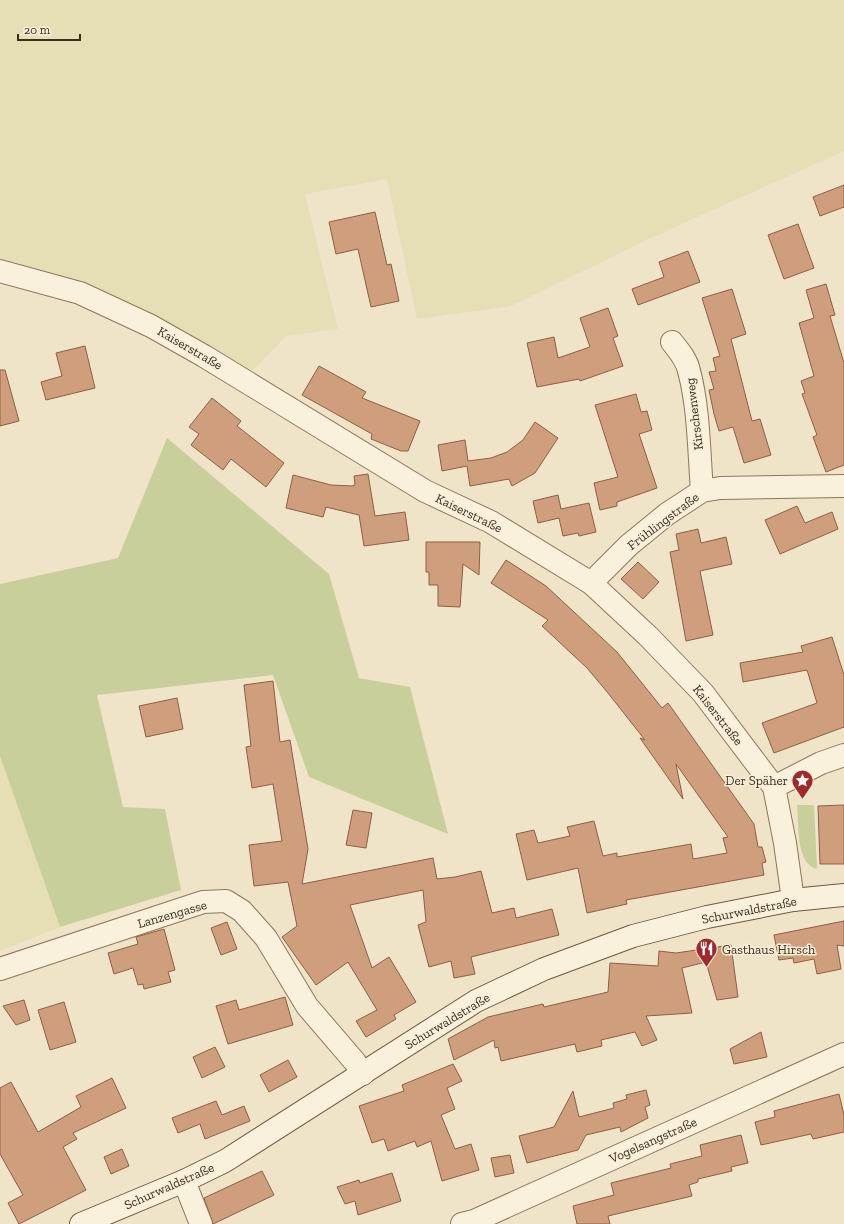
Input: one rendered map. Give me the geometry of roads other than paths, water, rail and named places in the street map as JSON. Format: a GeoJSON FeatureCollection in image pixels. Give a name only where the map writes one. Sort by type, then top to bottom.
{"type":"FeatureCollection","features":[{"type":"Feature","properties":{"kind":"street","name":"Kaiserstraße"},"geometry":{"type":"LineString","coordinates":[[0,271],[80,294],[151,326],[204,356],[425,491],[491,522],[591,583],[648,636],[703,693],[774,787],[785,843],[793,900]]}},
{"type":"Feature","properties":{"kind":"street","name":"Kirschenweg"},"geometry":{"type":"LineString","coordinates":[[672,342],[682,354],[689,370],[696,416],[702,491]]}},
{"type":"Feature","properties":{"kind":"street","name":"Frühlingstraße"},"geometry":{"type":"LineString","coordinates":[[591,583],[629,545],[667,514],[702,491],[720,488],[844,486]]}},
{"type":"Feature","properties":{"kind":"street"},"geometry":{"type":"LineString","coordinates":[[774,787],[821,763],[844,755]]}},
{"type":"Feature","properties":{"kind":"street","name":"Schurwaldstraße"},"geometry":{"type":"LineString","coordinates":[[81,1224],[184,1182],[225,1161],[476,1001],[544,969],[633,936],[707,917],[793,900],[844,895]]}},
{"type":"Feature","properties":{"kind":"street","name":"Lanzengasse"},"geometry":{"type":"LineString","coordinates":[[0,969],[204,902],[226,902],[242,911],[266,938],[307,1006],[355,1062],[362,1074]]}},
{"type":"Feature","properties":{"kind":"street","name":"Vogelsangstraße"},"geometry":{"type":"LineString","coordinates":[[462,1224],[474,1221],[844,1054]]}},
{"type":"Feature","properties":{"kind":"street"},"geometry":{"type":"LineString","coordinates":[[184,1182],[201,1224]]}},
{"type":"Feature","properties":{"kind":"place","name":"Der Späher"},"geometry":{"type":"Point","coordinates":[803,800]}},
{"type":"Feature","properties":{"kind":"place","name":"Gasthaus Hirsch"},"geometry":{"type":"Point","coordinates":[706,968]}}]}
